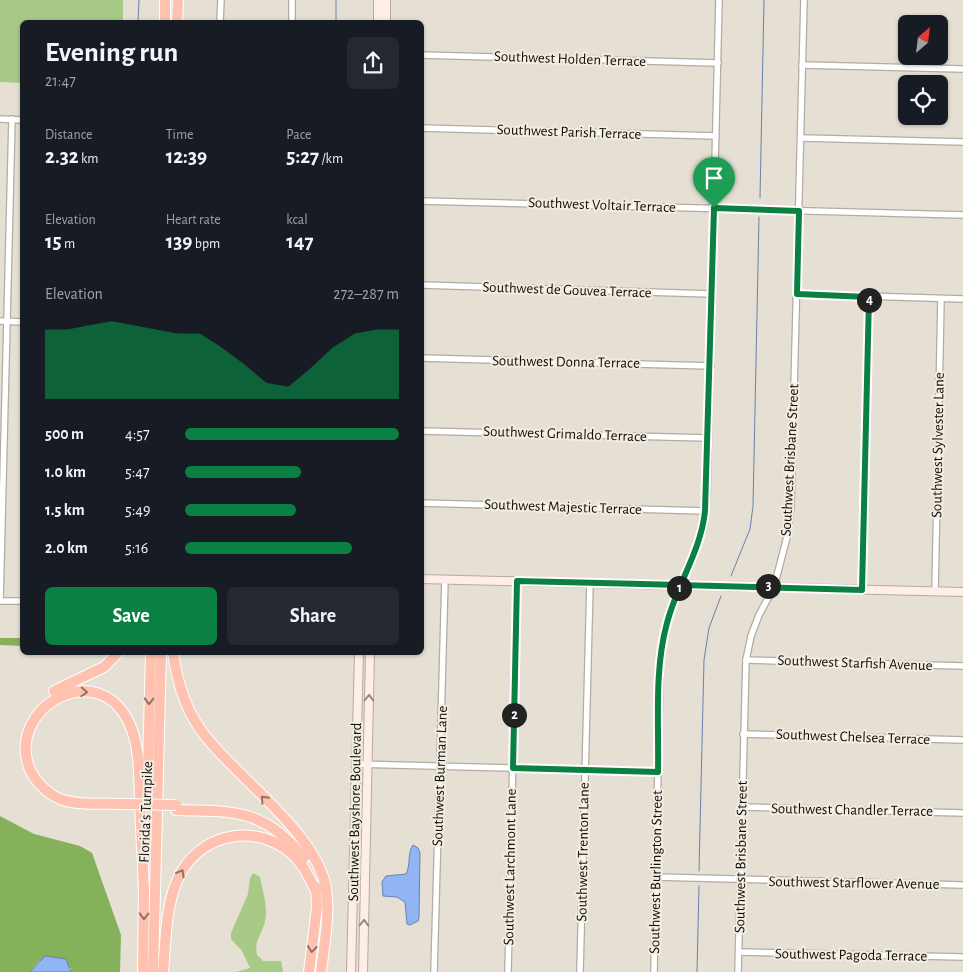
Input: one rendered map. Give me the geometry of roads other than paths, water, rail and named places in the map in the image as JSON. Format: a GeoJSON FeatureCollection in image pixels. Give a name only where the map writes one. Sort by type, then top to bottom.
{"type":"FeatureCollection","features":[{"type":"Feature","properties":{"kind":"highway"},"geometry":{"type":"LineString","coordinates":[[165,0],[165,20]]}},
{"type":"Feature","properties":{"kind":"highway"},"geometry":{"type":"LineString","coordinates":[[178,0],[178,20]]}},
{"type":"Feature","properties":{"kind":"highway"},"geometry":{"type":"LineString","coordinates":[[116,655],[104,667],[39,701],[26,718],[18,741],[20,758],[26,776],[37,791],[49,800],[74,807],[176,808],[230,811],[256,818],[283,834],[306,860],[315,881],[317,907],[309,972]]}},
{"type":"Feature","properties":{"kind":"highway","name":"Florida's Turnpike"},"geometry":{"type":"LineString","coordinates":[[143,972],[151,655]]}},
{"type":"Feature","properties":{"kind":"highway","name":"Florida's Turnpike"},"geometry":{"type":"LineString","coordinates":[[153,972],[161,655]]}},
{"type":"Feature","properties":{"kind":"highway"},"geometry":{"type":"LineString","coordinates":[[174,655],[183,694],[201,730],[300,836],[326,887],[328,910],[321,972]]}},
{"type":"Feature","properties":{"kind":"highway"},"geometry":{"type":"LineString","coordinates":[[124,807],[67,800],[51,794],[38,784],[29,769],[24,742],[34,715],[54,696],[70,692],[93,692],[116,704],[130,724],[134,734],[139,769],[144,895]]}},
{"type":"Feature","properties":{"kind":"highway"},"geometry":{"type":"LineString","coordinates":[[176,808],[229,806],[247,809],[272,821],[308,849]]}},
{"type":"Feature","properties":{"kind":"highway"},"geometry":{"type":"LineString","coordinates":[[162,972],[167,924],[176,885],[190,859],[211,843],[234,836],[247,835],[273,842],[292,854],[301,864],[316,892]]}},
{"type":"Feature","properties":{"kind":"main road"},"geometry":{"type":"LineString","coordinates":[[376,20],[377,0]]}},
{"type":"Feature","properties":{"kind":"main road"},"geometry":{"type":"LineString","coordinates":[[386,0],[386,20]]}},
{"type":"Feature","properties":{"kind":"main road"},"geometry":{"type":"LineString","coordinates":[[424,578],[963,592]]}},
{"type":"Feature","properties":{"kind":"main road","name":"Southwest Bayshore Boulevard"},"geometry":{"type":"LineString","coordinates":[[351,972],[358,655]]}},
{"type":"Feature","properties":{"kind":"main road","name":"Southwest Bayshore Boulevard"},"geometry":{"type":"LineString","coordinates":[[365,971],[370,655]]}},
{"type":"Feature","properties":{"kind":"main road"},"geometry":{"type":"LineString","coordinates":[[352,917],[356,924],[355,960],[357,967],[365,971]]}},
{"type":"Feature","properties":{"kind":"street"},"geometry":{"type":"LineString","coordinates":[[220,20],[221,0]]}},
{"type":"Feature","properties":{"kind":"street"},"geometry":{"type":"LineString","coordinates":[[292,0],[292,20]]}},
{"type":"Feature","properties":{"kind":"street","name":"Southwest Burlington Street"},"geometry":{"type":"LineString","coordinates":[[654,972],[660,663],[666,624],[703,530],[705,511],[711,366],[719,0]]}},
{"type":"Feature","properties":{"kind":"street","name":"Southwest Brisbane Street"},"geometry":{"type":"LineString","coordinates":[[738,972],[746,660],[751,636],[759,615],[774,587],[787,537],[791,506],[804,0]]}},
{"type":"Feature","properties":{"kind":"street","name":"Southwest Holden Terrace"},"geometry":{"type":"LineString","coordinates":[[424,55],[718,63]]}},
{"type":"Feature","properties":{"kind":"street"},"geometry":{"type":"LineString","coordinates":[[802,65],[963,69]]}},
{"type":"Feature","properties":{"kind":"street"},"geometry":{"type":"LineString","coordinates":[[0,119],[20,120]]}},
{"type":"Feature","properties":{"kind":"street"},"geometry":{"type":"LineString","coordinates":[[12,119],[0,601],[20,601]]}},
{"type":"Feature","properties":{"kind":"street","name":"Southwest Parish Terrace"},"geometry":{"type":"LineString","coordinates":[[424,128],[716,136]]}},
{"type":"Feature","properties":{"kind":"street"},"geometry":{"type":"LineString","coordinates":[[801,138],[963,142]]}},
{"type":"Feature","properties":{"kind":"street","name":"Southwest Voltair Terrace"},"geometry":{"type":"LineString","coordinates":[[424,201],[963,215]]}},
{"type":"Feature","properties":{"kind":"street","name":"Southwest de Gouvea Terrace"},"geometry":{"type":"LineString","coordinates":[[424,285],[712,294]]}},
{"type":"Feature","properties":{"kind":"street"},"geometry":{"type":"LineString","coordinates":[[797,294],[963,299]]}},
{"type":"Feature","properties":{"kind":"street"},"geometry":{"type":"LineString","coordinates":[[862,590],[869,297]]}},
{"type":"Feature","properties":{"kind":"street","name":"Southwest Sylvester Lane"},"geometry":{"type":"LineString","coordinates":[[935,592],[942,299]]}},
{"type":"Feature","properties":{"kind":"street"},"geometry":{"type":"LineString","coordinates":[[0,321],[20,322]]}},
{"type":"Feature","properties":{"kind":"street","name":"Southwest Donna Terrace"},"geometry":{"type":"LineString","coordinates":[[424,358],[711,366]]}},
{"type":"Feature","properties":{"kind":"street","name":"Southwest Grimaldo Terrace"},"geometry":{"type":"LineString","coordinates":[[424,430],[708,438]]}},
{"type":"Feature","properties":{"kind":"street","name":"Southwest Majestic Terrace"},"geometry":{"type":"LineString","coordinates":[[424,503],[705,511]]}},
{"type":"Feature","properties":{"kind":"street","name":"Southwest Burman Lane"},"geometry":{"type":"LineString","coordinates":[[434,972],[445,579]]}},
{"type":"Feature","properties":{"kind":"street","name":"Southwest Larchmont Lane"},"geometry":{"type":"LineString","coordinates":[[508,972],[517,581]]}},
{"type":"Feature","properties":{"kind":"street","name":"Southwest Trenton Lane"},"geometry":{"type":"LineString","coordinates":[[580,972],[590,583]]}},
{"type":"Feature","properties":{"kind":"street","name":"Southwest Starfish Avenue"},"geometry":{"type":"LineString","coordinates":[[746,660],[963,666]]}},
{"type":"Feature","properties":{"kind":"street","name":"Southwest Chelsea Terrace"},"geometry":{"type":"LineString","coordinates":[[744,734],[963,740]]}},
{"type":"Feature","properties":{"kind":"street"},"geometry":{"type":"LineString","coordinates":[[356,764],[658,772]]}},
{"type":"Feature","properties":{"kind":"street","name":"Southwest Chandler Terrace"},"geometry":{"type":"LineString","coordinates":[[742,807],[963,813]]}},
{"type":"Feature","properties":{"kind":"street","name":"Southwest Starflower Avenue"},"geometry":{"type":"LineString","coordinates":[[656,877],[963,885]]}},
{"type":"Feature","properties":{"kind":"street","name":"Southwest Pagoda Terrace"},"geometry":{"type":"LineString","coordinates":[[739,952],[963,957]]}},
{"type":"Feature","properties":{"kind":"water"},"geometry":{"type":"Polygon","coordinates":[[[413,845],[418,848],[420,853],[419,917],[418,921],[410,925],[407,924],[405,902],[397,897],[383,896],[382,882],[386,876],[406,874],[413,845]]]}},
{"type":"Feature","properties":{"kind":"water"},"geometry":{"type":"Polygon","coordinates":[[[45,956],[66,959],[71,972],[30,972],[45,956]]]}},
{"type":"Feature","properties":{"kind":"waterway"},"geometry":{"type":"LineString","coordinates":[[138,20],[139,0]]}},
{"type":"Feature","properties":{"kind":"waterway"},"geometry":{"type":"LineString","coordinates":[[336,0],[336,20]]}},
{"type":"Feature","properties":{"kind":"waterway"},"geometry":{"type":"LineString","coordinates":[[760,198],[764,0]]}},
{"type":"Feature","properties":{"kind":"waterway"},"geometry":{"type":"LineString","coordinates":[[731,576],[750,529],[753,506],[759,217]]}},
{"type":"Feature","properties":{"kind":"waterway"},"geometry":{"type":"LineString","coordinates":[[699,871],[704,660],[709,628],[721,596]]}},
{"type":"Feature","properties":{"kind":"waterway"},"geometry":{"type":"LineString","coordinates":[[697,972],[699,886]]}}]}
